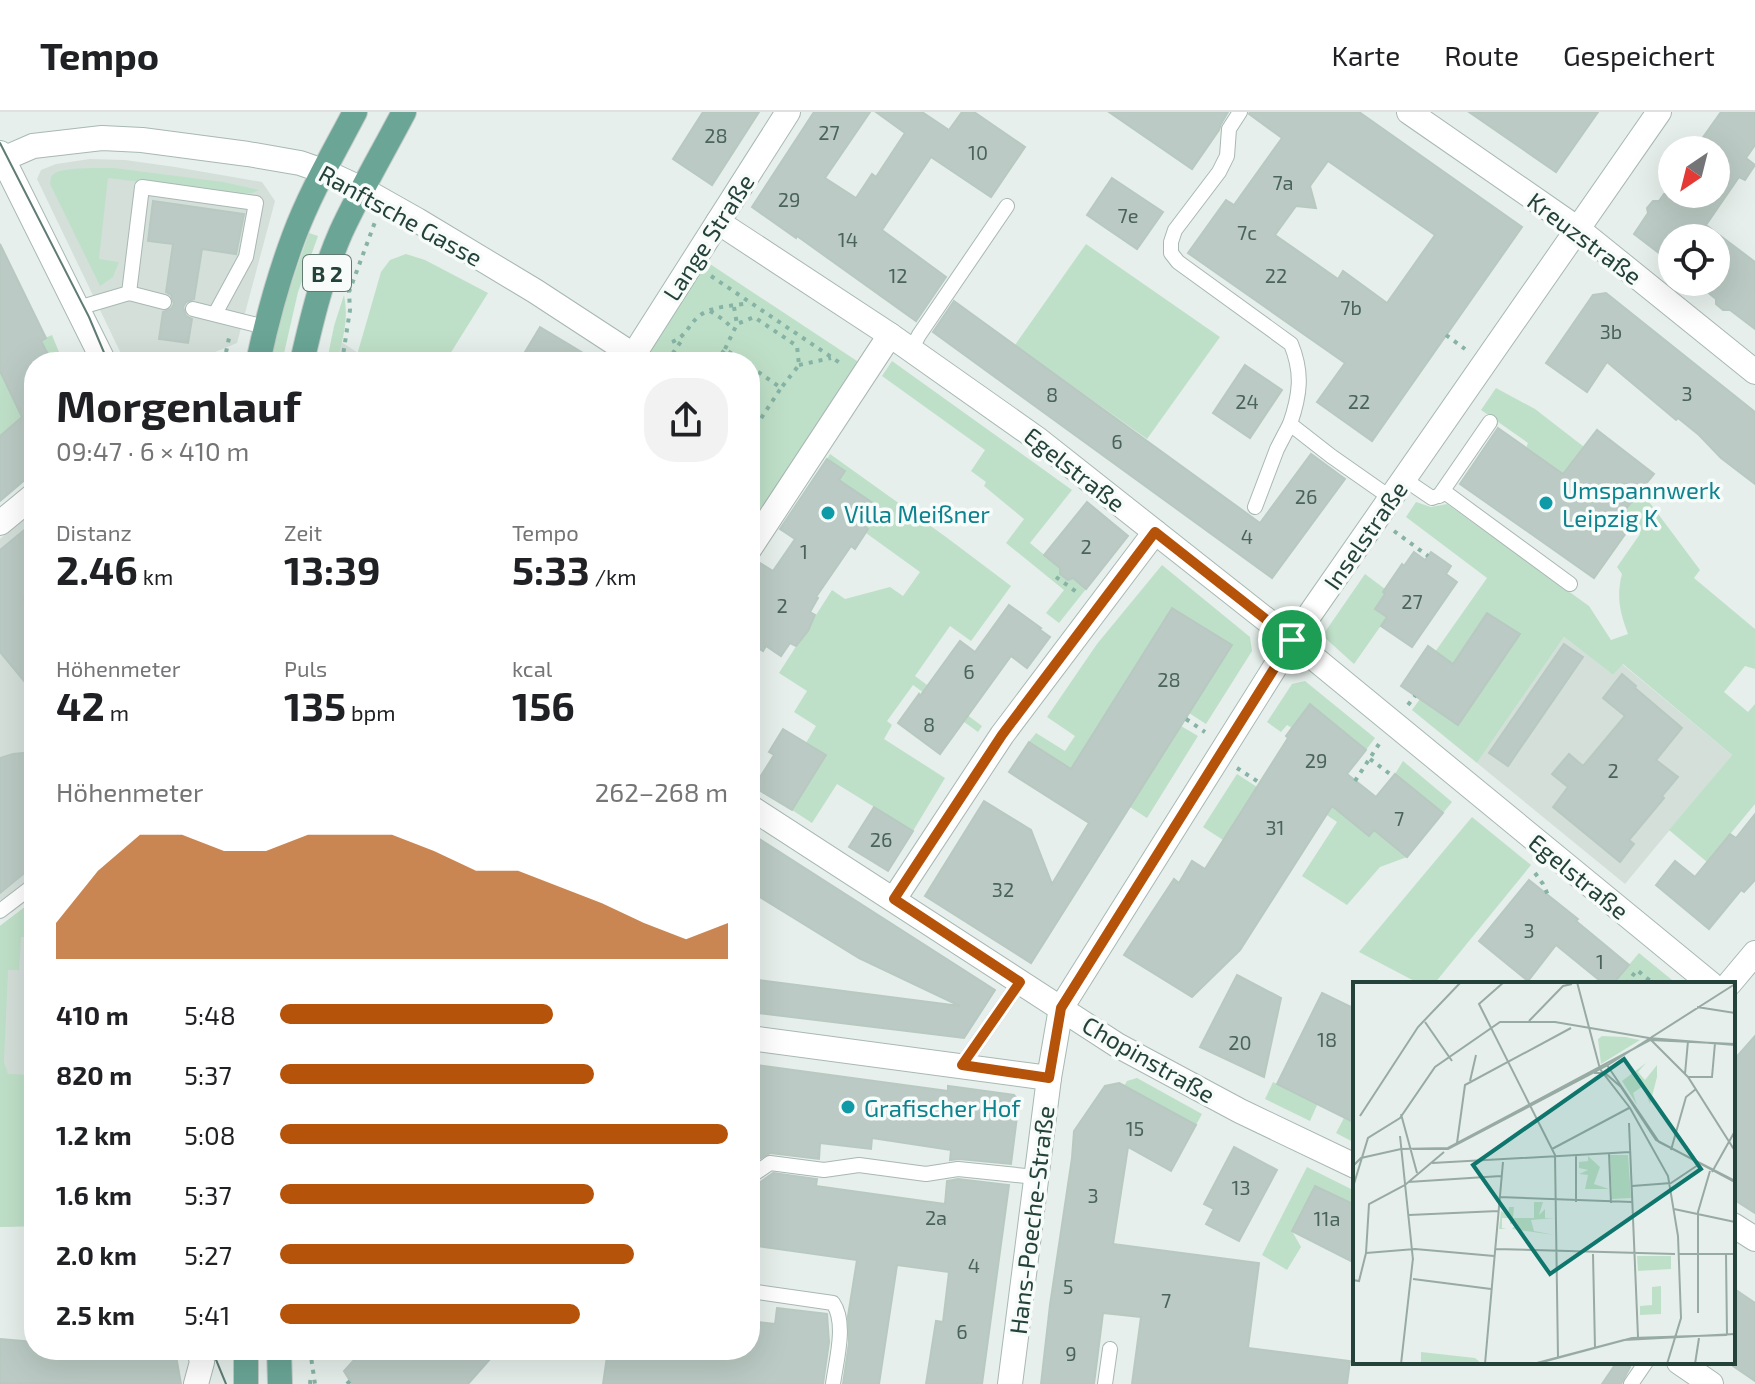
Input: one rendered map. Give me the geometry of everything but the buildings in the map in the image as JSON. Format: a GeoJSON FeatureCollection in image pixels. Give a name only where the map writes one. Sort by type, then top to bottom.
{"type":"FeatureCollection","features":[{"type":"Feature","properties":{"kind":"main road","name":"B 2"},"geometry":{"type":"LineString","coordinates":[[260,352],[294,235],[323,171],[355,112]]}},
{"type":"Feature","properties":{"kind":"main road","name":"B 2"},"geometry":{"type":"LineString","coordinates":[[304,352],[313,314],[336,245],[404,112]]}},
{"type":"Feature","properties":{"kind":"main road"},"geometry":{"type":"LineString","coordinates":[[246,1360],[246,1384]]}},
{"type":"Feature","properties":{"kind":"main road"},"geometry":{"type":"LineString","coordinates":[[279,1360],[280,1384]]}},
{"type":"Feature","properties":{"kind":"street","name":"Lange Straße"},"geometry":{"type":"LineString","coordinates":[[635,352],[788,112]]}},
{"type":"Feature","properties":{"kind":"street","name":"Kreuzstraße"},"geometry":{"type":"LineString","coordinates":[[1409,112],[1578,229],[1755,372]]}},
{"type":"Feature","properties":{"kind":"street","name":"Inselstraße"},"geometry":{"type":"LineString","coordinates":[[1061,1008],[1292,640],[1659,112]]}},
{"type":"Feature","properties":{"kind":"street","name":"Ranftsche Gasse"},"geometry":{"type":"LineString","coordinates":[[2,156],[33,146],[102,138],[142,140],[300,163],[362,189],[535,291],[622,352]]}},
{"type":"Feature","properties":{"kind":"street"},"geometry":{"type":"LineString","coordinates":[[2,156],[99,352]]}},
{"type":"Feature","properties":{"kind":"street","name":"Egelstraße"},"geometry":{"type":"LineString","coordinates":[[718,222],[890,335],[1036,438],[1292,640],[1709,982]]}},
{"type":"Feature","properties":{"kind":"street"},"geometry":{"type":"LineString","coordinates":[[760,533],[890,335]]}},
{"type":"Feature","properties":{"kind":"street"},"geometry":{"type":"LineString","coordinates":[[0,523],[24,503]]}},
{"type":"Feature","properties":{"kind":"street"},"geometry":{"type":"LineString","coordinates":[[894,899],[1002,735],[1155,532]]}},
{"type":"Feature","properties":{"kind":"street","name":"Chopinstraße"},"geometry":{"type":"LineString","coordinates":[[760,813],[1117,1045],[1353,1165]]}},
{"type":"Feature","properties":{"kind":"street"},"geometry":{"type":"LineString","coordinates":[[1731,982],[1755,953]]}},
{"type":"Feature","properties":{"kind":"street","name":"Hans-Poeche-Straße"},"geometry":{"type":"LineString","coordinates":[[1010,1384],[1049,1078],[1061,1008]]}},
{"type":"Feature","properties":{"kind":"street"},"geometry":{"type":"LineString","coordinates":[[760,1039],[1049,1078]]}},
{"type":"Feature","properties":{"kind":"street"},"geometry":{"type":"LineString","coordinates":[[1735,1226],[1755,1239]]}},
{"type":"Feature","properties":{"kind":"street"},"geometry":{"type":"LineString","coordinates":[[1682,1364],[1711,1384]]}},
{"type":"Feature","properties":{"kind":"lane"},"geometry":{"type":"LineString","coordinates":[[1240,112],[1229,129],[1227,156],[1219,172],[1175,230],[1171,253],[1178,262],[1291,344],[1298,361],[1295,409],[1255,507]]}},
{"type":"Feature","properties":{"kind":"lane"},"geometry":{"type":"LineString","coordinates":[[129,293],[142,187],[256,203],[246,257],[215,314]]}},
{"type":"Feature","properties":{"kind":"lane"},"geometry":{"type":"LineString","coordinates":[[911,350],[1007,206]]}},
{"type":"Feature","properties":{"kind":"lane"},"geometry":{"type":"LineString","coordinates":[[78,308],[129,293],[164,302]]}},
{"type":"Feature","properties":{"kind":"lane"},"geometry":{"type":"LineString","coordinates":[[193,309],[265,327]]}},
{"type":"Feature","properties":{"kind":"lane"},"geometry":{"type":"LineString","coordinates":[[1439,496],[1490,422]]}},
{"type":"Feature","properties":{"kind":"lane"},"geometry":{"type":"LineString","coordinates":[[1290,424],[1331,456],[1398,489],[1432,498],[1446,493],[1570,584]]}},
{"type":"Feature","properties":{"kind":"lane"},"geometry":{"type":"LineString","coordinates":[[3,909],[24,893]]}},
{"type":"Feature","properties":{"kind":"lane"},"geometry":{"type":"LineString","coordinates":[[962,1065],[1020,982]]}},
{"type":"Feature","properties":{"kind":"lane"},"geometry":{"type":"LineString","coordinates":[[760,1170],[770,1163],[824,1170],[859,1165],[926,1174],[958,1169],[1036,1177]]}},
{"type":"Feature","properties":{"kind":"lane"},"geometry":{"type":"LineString","coordinates":[[760,1292],[833,1303],[838,1310],[840,1328],[833,1384]]}},
{"type":"Feature","properties":{"kind":"lane"},"geometry":{"type":"LineString","coordinates":[[1105,1384],[1110,1349]]}},
{"type":"Feature","properties":{"kind":"lane"},"geometry":{"type":"LineString","coordinates":[[1631,1384],[1645,1364]]}},
{"type":"Feature","properties":{"kind":"path"},"geometry":{"type":"LineString","coordinates":[[706,272],[850,369]]}},
{"type":"Feature","properties":{"kind":"path"},"geometry":{"type":"LineString","coordinates":[[673,352],[698,316],[708,311],[751,303]]}},
{"type":"Feature","properties":{"kind":"path"},"geometry":{"type":"LineString","coordinates":[[723,352],[735,326],[734,306]]}},
{"type":"Feature","properties":{"kind":"path"},"geometry":{"type":"LineString","coordinates":[[708,311],[735,326]]}},
{"type":"Feature","properties":{"kind":"path"},"geometry":{"type":"LineString","coordinates":[[735,326],[769,314]]}},
{"type":"Feature","properties":{"kind":"path"},"geometry":{"type":"LineString","coordinates":[[754,317],[797,346]]}},
{"type":"Feature","properties":{"kind":"path"},"geometry":{"type":"LineString","coordinates":[[662,342],[675,341],[687,331]]}},
{"type":"Feature","properties":{"kind":"path"},"geometry":{"type":"LineString","coordinates":[[794,332],[799,365]]}},
{"type":"Feature","properties":{"kind":"path"},"geometry":{"type":"LineString","coordinates":[[1446,335],[1465,349]]}},
{"type":"Feature","properties":{"kind":"path"},"geometry":{"type":"LineString","coordinates":[[344,352],[346,346]]}},
{"type":"Feature","properties":{"kind":"path"},"geometry":{"type":"LineString","coordinates":[[725,349],[729,352]]}},
{"type":"Feature","properties":{"kind":"path"},"geometry":{"type":"LineString","coordinates":[[760,420],[799,365],[833,358]]}},
{"type":"Feature","properties":{"kind":"path"},"geometry":{"type":"LineString","coordinates":[[760,373],[781,388]]}},
{"type":"Feature","properties":{"kind":"path"},"geometry":{"type":"LineString","coordinates":[[1391,529],[1428,556]]}},
{"type":"Feature","properties":{"kind":"path"},"geometry":{"type":"LineString","coordinates":[[1060,578],[1083,597]]}},
{"type":"Feature","properties":{"kind":"path"},"geometry":{"type":"LineString","coordinates":[[1186,719],[1205,732]]}},
{"type":"Feature","properties":{"kind":"path"},"geometry":{"type":"LineString","coordinates":[[1355,781],[1382,739]]}},
{"type":"Feature","properties":{"kind":"path"},"geometry":{"type":"LineString","coordinates":[[1370,759],[1390,774]]}},
{"type":"Feature","properties":{"kind":"path"},"geometry":{"type":"LineString","coordinates":[[1235,767],[1260,783]]}},
{"type":"Feature","properties":{"kind":"path"},"geometry":{"type":"LineString","coordinates":[[1538,877],[1548,895]]}},
{"type":"Feature","properties":{"kind":"path"},"geometry":{"type":"LineString","coordinates":[[1628,982],[1637,970],[1652,982]]}},
{"type":"Feature","properties":{"kind":"path"},"geometry":{"type":"LineString","coordinates":[[1735,1051],[1739,1054]]}},
{"type":"Feature","properties":{"kind":"path"},"geometry":{"type":"LineString","coordinates":[[311,1360],[313,1384]]}},
{"type":"Feature","properties":{"kind":"shaded area"},"geometry":{"type":"Polygon","coordinates":[[[90,159],[125,160],[262,182],[275,201],[237,343],[215,352],[120,352],[37,179],[41,170],[56,164],[90,159]]]}},
{"type":"Feature","properties":{"kind":"shaded area"},"geometry":{"type":"Polygon","coordinates":[[[332,336],[357,352],[329,352],[332,336]]]}},
{"type":"Feature","properties":{"kind":"shaded area"},"geometry":{"type":"Polygon","coordinates":[[[24,518],[24,903],[11,913],[0,899],[0,539],[24,518]]]}},
{"type":"Feature","properties":{"kind":"shaded area"},"geometry":{"type":"Polygon","coordinates":[[[1564,637],[1613,675],[1622,664],[1732,755],[1625,884],[1477,763],[1564,637]]]}},
{"type":"Feature","properties":{"kind":"shaded area"},"geometry":{"type":"Polygon","coordinates":[[[24,908],[24,1226],[0,1227],[0,926],[24,908]]]}},
{"type":"Feature","properties":{"kind":"green space"},"geometry":{"type":"Polygon","coordinates":[[[114,168],[223,182],[259,190],[232,193],[108,178],[99,259],[119,262],[113,277],[100,286],[50,184],[52,175],[60,171],[114,168]]]}},
{"type":"Feature","properties":{"kind":"green space"},"geometry":{"type":"Polygon","coordinates":[[[309,233],[318,236],[298,292],[284,352],[272,352],[280,316],[309,233]]]}},
{"type":"Feature","properties":{"kind":"green space"},"geometry":{"type":"Polygon","coordinates":[[[1086,244],[1220,337],[1147,439],[1015,345],[1086,244]]]}},
{"type":"Feature","properties":{"kind":"green space"},"geometry":{"type":"Polygon","coordinates":[[[406,254],[425,260],[488,293],[451,352],[358,352],[381,272],[390,260],[406,254]]]}},
{"type":"Feature","properties":{"kind":"green space"},"geometry":{"type":"Polygon","coordinates":[[[710,264],[860,363],[760,519],[760,352],[649,352],[703,267],[710,264]]]}},
{"type":"Feature","properties":{"kind":"green space"},"geometry":{"type":"Polygon","coordinates":[[[344,295],[346,321],[339,352],[329,352],[344,295]]]}},
{"type":"Feature","properties":{"kind":"green space"},"geometry":{"type":"Polygon","coordinates":[[[52,335],[59,352],[45,352],[40,340],[52,335]]]}},
{"type":"Feature","properties":{"kind":"green space"},"geometry":{"type":"Polygon","coordinates":[[[892,361],[1072,490],[1030,543],[1060,568],[1068,580],[1073,578],[1086,589],[1059,623],[1046,613],[1064,590],[1006,543],[1024,519],[971,471],[985,450],[882,376],[892,361]]]}},
{"type":"Feature","properties":{"kind":"green space"},"geometry":{"type":"Polygon","coordinates":[[[0,371],[18,408],[24,412],[24,419],[0,436],[0,371]]]}},
{"type":"Feature","properties":{"kind":"green space"},"geometry":{"type":"Polygon","coordinates":[[[1496,388],[1535,409],[1641,491],[1700,570],[1694,578],[1755,629],[1755,669],[1745,666],[1724,692],[1748,712],[1755,704],[1755,804],[1707,862],[1669,830],[1732,755],[1623,664],[1613,675],[1564,637],[1477,763],[1412,710],[1420,699],[1458,725],[1519,635],[1487,613],[1453,664],[1435,652],[1487,578],[1406,517],[1416,502],[1431,507],[1447,504],[1589,606],[1611,640],[1628,634],[1620,604],[1622,574],[1617,567],[1640,534],[1633,523],[1526,448],[1528,443],[1481,410],[1496,388]]]}},
{"type":"Feature","properties":{"kind":"green space"},"geometry":{"type":"Polygon","coordinates":[[[830,454],[1011,586],[971,641],[950,626],[915,676],[982,726],[978,732],[913,685],[887,721],[892,725],[884,739],[945,778],[913,831],[837,784],[812,823],[792,810],[826,756],[806,743],[816,726],[794,712],[807,691],[779,673],[832,590],[845,599],[890,587],[903,596],[920,572],[866,533],[868,529],[860,523],[839,480],[845,471],[827,459],[830,454]]]}},
{"type":"Feature","properties":{"kind":"green space"},"geometry":{"type":"Polygon","coordinates":[[[1162,565],[1250,637],[1252,651],[1206,724],[1189,713],[1232,645],[1081,755],[1140,791],[1181,726],[1198,736],[1147,818],[1029,742],[1036,733],[1065,751],[1075,736],[1047,717],[1097,644],[1162,565]]]}},
{"type":"Feature","properties":{"kind":"green space"},"geometry":{"type":"Polygon","coordinates":[[[1365,574],[1385,589],[1375,609],[1387,617],[1354,664],[1324,637],[1365,574]]]}},
{"type":"Feature","properties":{"kind":"green space"},"geometry":{"type":"Polygon","coordinates":[[[1305,681],[1375,738],[1366,750],[1311,704],[1292,728],[1287,725],[1281,732],[1267,722],[1292,684],[1305,681]]]}},
{"type":"Feature","properties":{"kind":"green space"},"geometry":{"type":"Polygon","coordinates":[[[1403,761],[1452,802],[1443,813],[1395,774],[1403,761]]]}},
{"type":"Feature","properties":{"kind":"green space"},"geometry":{"type":"Polygon","coordinates":[[[1237,774],[1257,787],[1223,840],[1203,827],[1237,774]]]}},
{"type":"Feature","properties":{"kind":"green space"},"geometry":{"type":"Polygon","coordinates":[[[1341,781],[1374,830],[1407,857],[1380,867],[1347,905],[1302,876],[1337,822],[1318,809],[1341,781]]]}},
{"type":"Feature","properties":{"kind":"green space"},"geometry":{"type":"Polygon","coordinates":[[[1472,817],[1531,865],[1436,982],[1416,982],[1359,952],[1472,817]]]}},
{"type":"Feature","properties":{"kind":"green space"},"geometry":{"type":"Polygon","coordinates":[[[24,908],[19,970],[8,970],[4,1062],[8,1074],[24,1075],[24,1226],[0,1227],[0,926],[24,908]]]}},
{"type":"Feature","properties":{"kind":"green space"},"geometry":{"type":"Polygon","coordinates":[[[1639,953],[1675,982],[1615,982],[1639,953]]]}},
{"type":"Feature","properties":{"kind":"green space"},"geometry":{"type":"Polygon","coordinates":[[[1137,1078],[1202,1114],[1196,1125],[1124,1086],[1127,1081],[1137,1078]]]}},
{"type":"Feature","properties":{"kind":"green space"},"geometry":{"type":"Polygon","coordinates":[[[1273,1082],[1318,1103],[1310,1121],[1265,1099],[1273,1082]]]}},
{"type":"Feature","properties":{"kind":"green space"},"geometry":{"type":"Polygon","coordinates":[[[1344,1118],[1353,1122],[1353,1142],[1336,1133],[1344,1118]]]}},
{"type":"Feature","properties":{"kind":"green space"},"geometry":{"type":"Polygon","coordinates":[[[1307,1167],[1353,1190],[1352,1204],[1315,1186],[1292,1231],[1301,1247],[1287,1270],[1262,1255],[1307,1167]]]}},
{"type":"Feature","properties":{"kind":"tram line"},"geometry":{"type":"LineString","coordinates":[[0,143],[104,352]]}},
{"type":"Feature","properties":{"kind":"tram line"},"geometry":{"type":"LineString","coordinates":[[216,1360],[226,1384]]}},
{"type":"Feature","properties":{"kind":"place","name":"Umspannwerk Leipzig K"},"geometry":{"type":"Point","coordinates":[1546,503]}},
{"type":"Feature","properties":{"kind":"place","name":"Villa Meißner"},"geometry":{"type":"Point","coordinates":[828,513]}},
{"type":"Feature","properties":{"kind":"place","name":"Grafischer Hof"},"geometry":{"type":"Point","coordinates":[848,1107]}},
{"type":"Feature","properties":{"kind":"route"},"geometry":{"type":"LineString","coordinates":[[1155,532],[1292,640],[1061,1008],[1049,1078],[962,1065],[1020,982],[894,899],[1002,735],[1155,532]]}}]}
